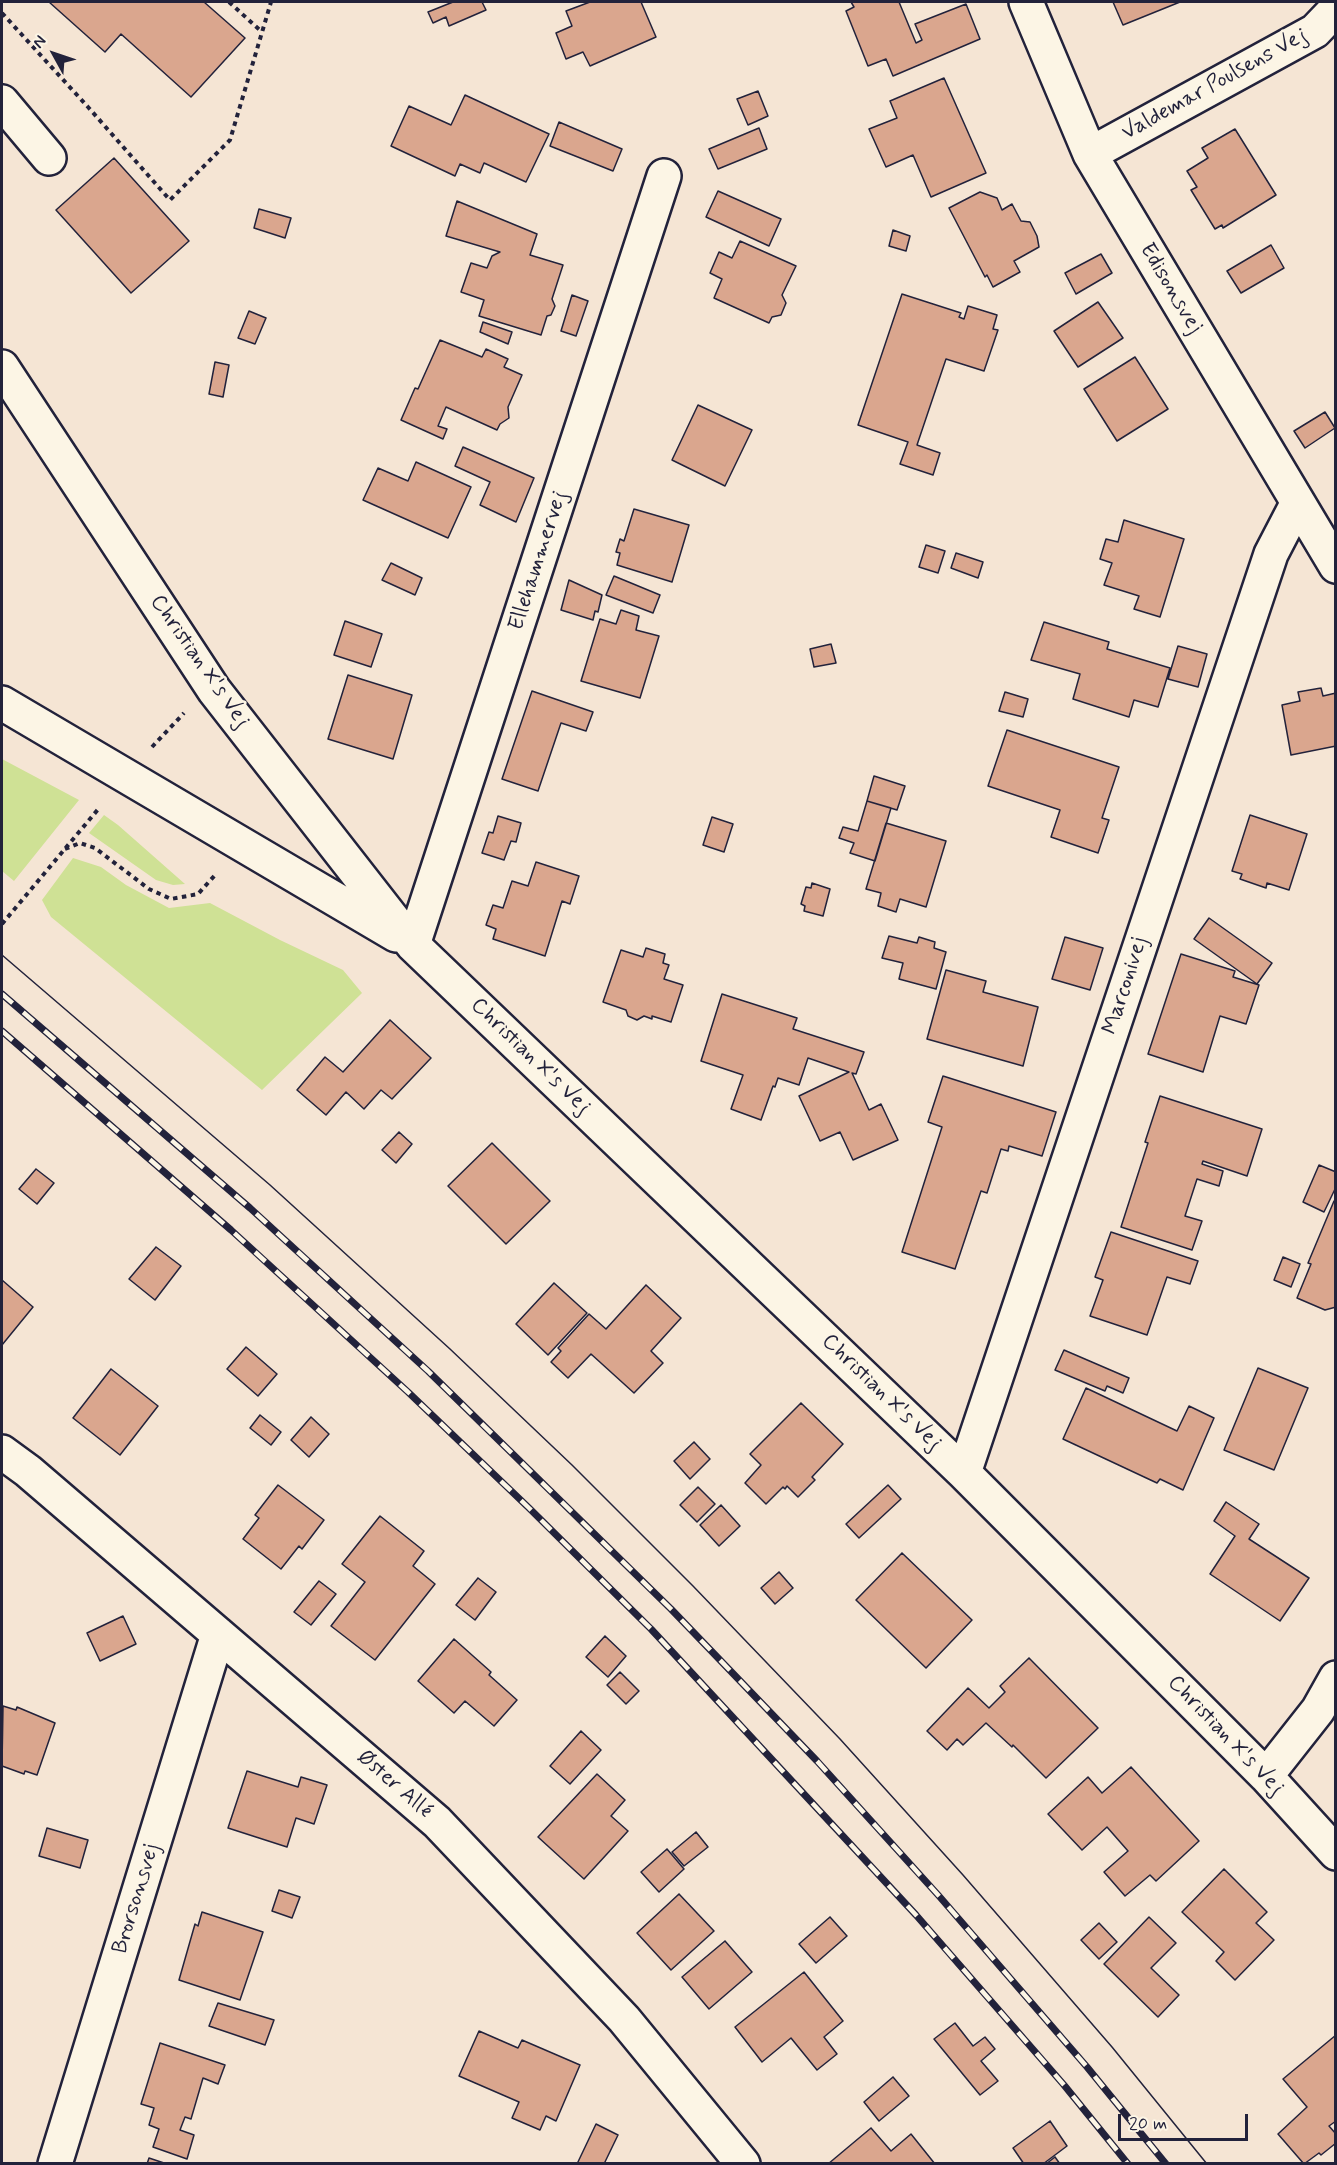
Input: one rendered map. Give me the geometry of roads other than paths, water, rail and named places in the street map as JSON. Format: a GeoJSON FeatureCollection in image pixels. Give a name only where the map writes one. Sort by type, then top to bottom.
{"type":"FeatureCollection","features":[{"type":"Feature","properties":{"kind":"street","name":"Edisonsvej"},"geometry":{"type":"LineString","coordinates":[[1026,2],[1090,154],[1335,566]]}},
{"type":"Feature","properties":{"kind":"street","name":"Valdemar Poulsens Vej"},"geometry":{"type":"LineString","coordinates":[[1090,154],[1315,31],[1335,9]]}},
{"type":"Feature","properties":{"kind":"street"},"geometry":{"type":"LineString","coordinates":[[2,102],[49,158]]}},
{"type":"Feature","properties":{"kind":"street","name":"Ellehammervej"},"geometry":{"type":"LineString","coordinates":[[413,945],[664,176]]}},
{"type":"Feature","properties":{"kind":"street","name":"Christian X's Vej"},"geometry":{"type":"LineString","coordinates":[[2,367],[214,690],[413,945],[964,1473],[1266,1776],[1335,1853]]}},
{"type":"Feature","properties":{"kind":"street","name":"Marconivej"},"geometry":{"type":"LineString","coordinates":[[964,1473],[1270,554],[1297,504]]}},
{"type":"Feature","properties":{"kind":"street","name":"Christian X's Vej"},"geometry":{"type":"LineString","coordinates":[[2,703],[413,945]]}},
{"type":"Feature","properties":{"kind":"street","name":"Øster Allé"},"geometry":{"type":"LineString","coordinates":[[2,1452],[28,1471],[437,1822],[624,2019],[743,2163]]}},
{"type":"Feature","properties":{"kind":"street","name":"Brorsonsvej"},"geometry":{"type":"LineString","coordinates":[[55,2163],[218,1634]]}},
{"type":"Feature","properties":{"kind":"street"},"geometry":{"type":"LineString","coordinates":[[1266,1776],[1318,1710],[1335,1678]]}},
{"type":"Feature","properties":{"kind":"tram line"},"geometry":{"type":"LineString","coordinates":[[2,955],[270,1185],[450,1349],[572,1465],[693,1586],[840,1739],[963,1875],[1112,2047],[1207,2164]]}},
{"type":"Feature","properties":{"kind":"railway"},"geometry":{"type":"LineString","coordinates":[[2,994],[250,1208],[428,1371],[671,1609],[817,1761],[939,1896],[1087,2067],[1166,2164]]}},
{"type":"Feature","properties":{"kind":"railway"},"geometry":{"type":"LineString","coordinates":[[2,1031],[231,1230],[408,1392],[651,1629],[916,1915],[1064,2085],[1128,2164]]}}]}
